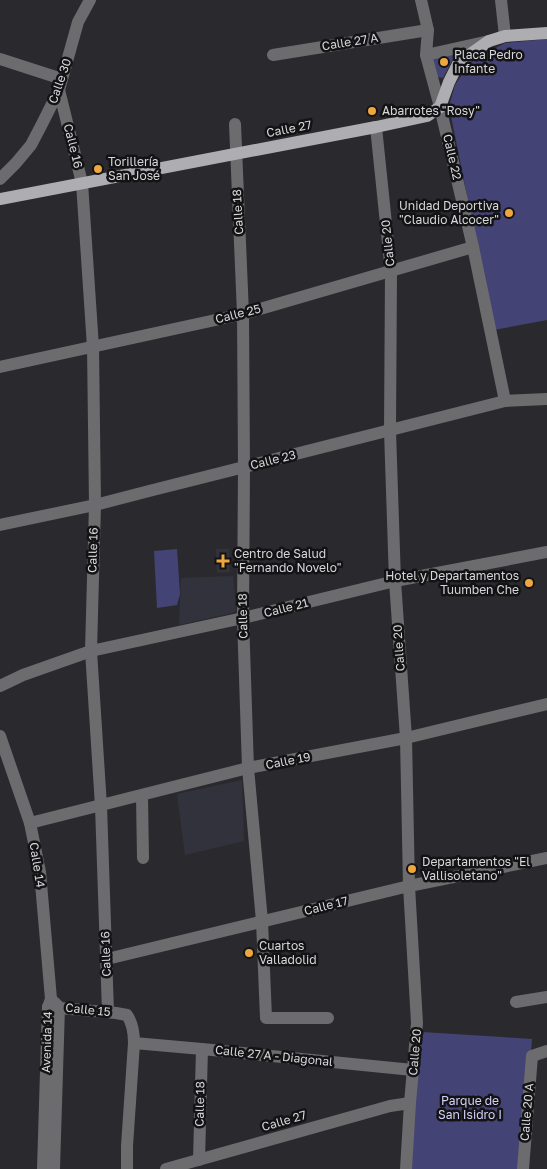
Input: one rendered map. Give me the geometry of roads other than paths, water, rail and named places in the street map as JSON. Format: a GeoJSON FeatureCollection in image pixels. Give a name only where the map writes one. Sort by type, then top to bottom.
{"type":"FeatureCollection","features":[{"type":"Feature","properties":{"kind":"main road"},"geometry":{"type":"LineString","coordinates":[[440,107],[458,64],[489,41],[506,36],[547,33]]}},
{"type":"Feature","properties":{"kind":"main road","name":"Calle 27"},"geometry":{"type":"LineString","coordinates":[[0,199],[376,127],[427,116],[440,107]]}},
{"type":"Feature","properties":{"kind":"street","name":"Calle 30"},"geometry":{"type":"LineString","coordinates":[[0,179],[31,145],[61,85],[78,22],[90,0]]}},
{"type":"Feature","properties":{"kind":"street","name":"Calle 22"},"geometry":{"type":"LineString","coordinates":[[421,0],[428,30],[426,55],[473,248],[505,401]]}},
{"type":"Feature","properties":{"kind":"street"},"geometry":{"type":"LineString","coordinates":[[501,0],[506,36]]}},
{"type":"Feature","properties":{"kind":"street","name":"Calle 27 A"},"geometry":{"type":"LineString","coordinates":[[273,55],[428,30]]}},
{"type":"Feature","properties":{"kind":"street"},"geometry":{"type":"LineString","coordinates":[[426,55],[489,41]]}},
{"type":"Feature","properties":{"kind":"street"},"geometry":{"type":"LineString","coordinates":[[0,59],[61,85]]}},
{"type":"Feature","properties":{"kind":"street","name":"Calle 16"},"geometry":{"type":"LineString","coordinates":[[61,85],[82,183],[93,347],[95,505],[91,651],[101,806],[108,1012]]}},
{"type":"Feature","properties":{"kind":"street","name":"Calle 18"},"geometry":{"type":"LineString","coordinates":[[235,124],[243,314],[243,618],[248,768],[262,921],[266,1018],[328,1018]]}},
{"type":"Feature","properties":{"kind":"street","name":"Calle 20"},"geometry":{"type":"LineString","coordinates":[[376,127],[391,272],[390,431],[395,580],[406,738],[409,886],[417,1023],[406,1169]]}},
{"type":"Feature","properties":{"kind":"street","name":"Calle 25"},"geometry":{"type":"LineString","coordinates":[[0,367],[243,314],[473,248]]}},
{"type":"Feature","properties":{"kind":"street","name":"Calle 23"},"geometry":{"type":"LineString","coordinates":[[0,525],[95,505],[505,401],[547,399]]}},
{"type":"Feature","properties":{"kind":"street","name":"Calle 21"},"geometry":{"type":"LineString","coordinates":[[0,682],[91,651],[243,618],[395,580],[547,552]]}},
{"type":"Feature","properties":{"kind":"street","name":"Calle 19"},"geometry":{"type":"LineString","coordinates":[[30,823],[248,768],[406,738],[547,704]]}},
{"type":"Feature","properties":{"kind":"street","name":"Calle 14"},"geometry":{"type":"LineString","coordinates":[[0,736],[30,823],[40,872],[53,1004]]}},
{"type":"Feature","properties":{"kind":"street"},"geometry":{"type":"LineString","coordinates":[[142,796],[143,858]]}},
{"type":"Feature","properties":{"kind":"street","name":"Calle 17"},"geometry":{"type":"LineString","coordinates":[[107,959],[409,886],[547,858]]}},
{"type":"Feature","properties":{"kind":"street"},"geometry":{"type":"LineString","coordinates":[[516,1002],[547,997]]}},
{"type":"Feature","properties":{"kind":"street","name":"Calle 15"},"geometry":{"type":"LineString","coordinates":[[53,1004],[127,1015],[133,1028],[134,1043]]}},
{"type":"Feature","properties":{"kind":"street","name":"Avenida 14"},"geometry":{"type":"LineString","coordinates":[[43,1169],[53,1004]]}},
{"type":"Feature","properties":{"kind":"street","name":"Avenida 14"},"geometry":{"type":"LineString","coordinates":[[53,1004],[54,1169]]}},
{"type":"Feature","properties":{"kind":"street"},"geometry":{"type":"LineString","coordinates":[[127,1169],[134,1043]]}},
{"type":"Feature","properties":{"kind":"street","name":"Calle 27 A - Diagonal"},"geometry":{"type":"LineString","coordinates":[[134,1043],[413,1070]]}},
{"type":"Feature","properties":{"kind":"street","name":"Calle 18"},"geometry":{"type":"LineString","coordinates":[[199,1160],[202,1049]]}},
{"type":"Feature","properties":{"kind":"street","name":"Calle 20 A"},"geometry":{"type":"LineString","coordinates":[[523,1169],[532,1056],[547,1051]]}},
{"type":"Feature","properties":{"kind":"street","name":"Calle 27"},"geometry":{"type":"LineString","coordinates":[[166,1169],[390,1106],[410,1103]]}},
{"type":"Feature","properties":{"kind":"place","name":"Placa Pedro Infante"},"geometry":{"type":"Point","coordinates":[444,62]}},
{"type":"Feature","properties":{"kind":"place","name":"Abarrotes \"Rosy\""},"geometry":{"type":"Point","coordinates":[372,111]}},
{"type":"Feature","properties":{"kind":"place","name":"Torillería San José"},"geometry":{"type":"Point","coordinates":[98,169]}},
{"type":"Feature","properties":{"kind":"place","name":"Unidad Deportiva \"Claudio Alcocer\""},"geometry":{"type":"Point","coordinates":[509,213]}},
{"type":"Feature","properties":{"kind":"place","name":"Centro de Salud \"Fernando Novelo\""},"geometry":{"type":"Point","coordinates":[223,561]}},
{"type":"Feature","properties":{"kind":"place","name":"Hotel y Departamentos Tuumben Che"},"geometry":{"type":"Point","coordinates":[529,583]}},
{"type":"Feature","properties":{"kind":"place","name":"Departamentos \"El Vallisoletano\""},"geometry":{"type":"Point","coordinates":[412,869]}},
{"type":"Feature","properties":{"kind":"place","name":"Cuartos Valladolid"},"geometry":{"type":"Point","coordinates":[249,953]}},
{"type":"Feature","properties":{"kind":"park label","name":"Parque de San Isidro I"},"geometry":{"type":"Point","coordinates":[470,1108]}}]}
